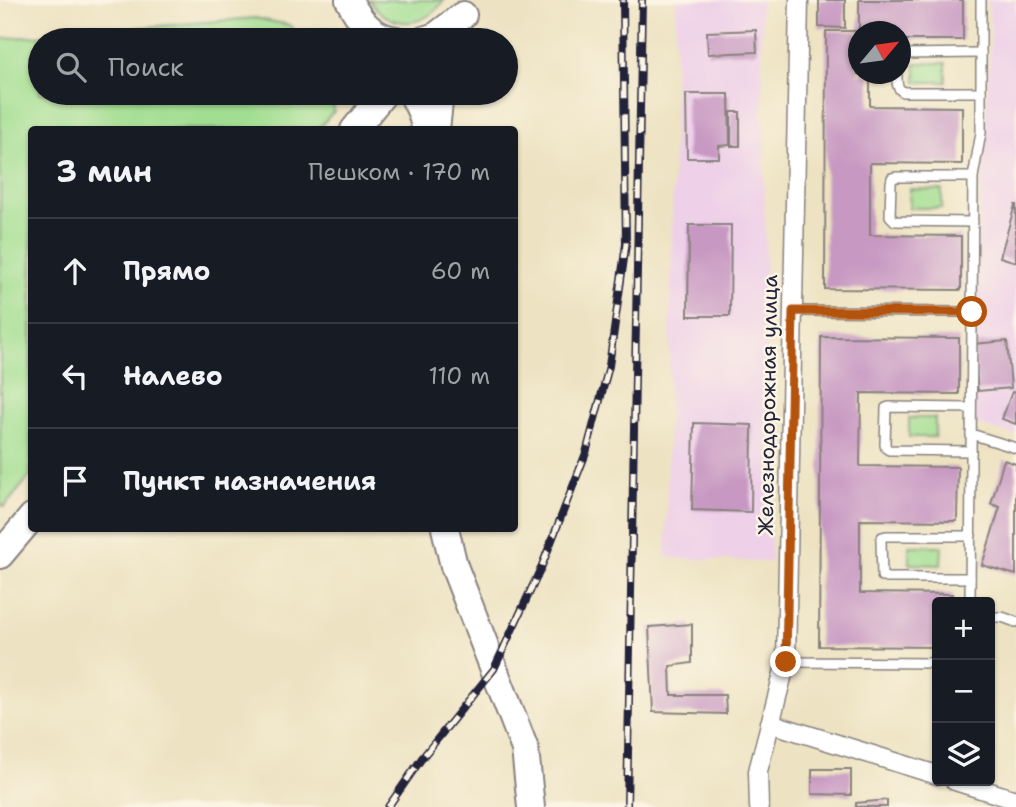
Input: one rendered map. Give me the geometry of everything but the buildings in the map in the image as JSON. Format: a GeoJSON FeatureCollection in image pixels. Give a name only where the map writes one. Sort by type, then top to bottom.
{"type":"FeatureCollection","features":[{"type":"Feature","properties":{"kind":"main road"},"geometry":{"type":"LineString","coordinates":[[346,1],[372,28]]}},
{"type":"Feature","properties":{"kind":"main road"},"geometry":{"type":"LineString","coordinates":[[446,28],[465,7]]}},
{"type":"Feature","properties":{"kind":"main road"},"geometry":{"type":"LineString","coordinates":[[357,125],[362,105]]}},
{"type":"Feature","properties":{"kind":"main road"},"geometry":{"type":"LineString","coordinates":[[357,125],[374,105]]}},
{"type":"Feature","properties":{"kind":"main road"},"geometry":{"type":"LineString","coordinates":[[0,555],[28,522]]}},
{"type":"Feature","properties":{"kind":"main road"},"geometry":{"type":"LineString","coordinates":[[446,532],[454,566],[524,749],[531,807]]}},
{"type":"Feature","properties":{"kind":"street","name":"Железнодорожная улица"},"geometry":{"type":"LineString","coordinates":[[759,807],[758,771],[786,662],[799,0]]}},
{"type":"Feature","properties":{"kind":"street"},"geometry":{"type":"LineString","coordinates":[[770,723],[932,773]]}},
{"type":"Feature","properties":{"kind":"street"},"geometry":{"type":"LineString","coordinates":[[971,786],[1016,800]]}},
{"type":"Feature","properties":{"kind":"lane"},"geometry":{"type":"LineString","coordinates":[[970,597],[973,177],[981,133],[981,0]]}},
{"type":"Feature","properties":{"kind":"lane"},"geometry":{"type":"LineString","coordinates":[[911,54],[981,53]]}},
{"type":"Feature","properties":{"kind":"lane"},"geometry":{"type":"LineString","coordinates":[[897,84],[903,92],[981,92]]}},
{"type":"Feature","properties":{"kind":"lane"},"geometry":{"type":"LineString","coordinates":[[973,177],[892,178],[890,205],[890,216],[895,221],[973,222]]}},
{"type":"Feature","properties":{"kind":"lane"},"geometry":{"type":"LineString","coordinates":[[793,311],[972,312]]}},
{"type":"Feature","properties":{"kind":"lane"},"geometry":{"type":"LineString","coordinates":[[971,408],[886,408],[884,445],[889,450],[971,451]]}},
{"type":"Feature","properties":{"kind":"lane"},"geometry":{"type":"LineString","coordinates":[[971,434],[1016,448]]}},
{"type":"Feature","properties":{"kind":"lane"},"geometry":{"type":"LineString","coordinates":[[970,578],[882,576],[881,541],[882,537],[886,536],[971,536]]}},
{"type":"Feature","properties":{"kind":"lane"},"geometry":{"type":"LineString","coordinates":[[995,617],[1016,622]]}},
{"type":"Feature","properties":{"kind":"lane"},"geometry":{"type":"LineString","coordinates":[[786,662],[932,663]]}},
{"type":"Feature","properties":{"kind":"shaded area"},"geometry":{"type":"Polygon","coordinates":[[[676,0],[761,0],[771,562],[666,558],[676,0]]]}},
{"type":"Feature","properties":{"kind":"shaded area"},"geometry":{"type":"Polygon","coordinates":[[[987,0],[1016,0],[1016,436],[973,423],[973,319],[991,29],[987,0]]]}},
{"type":"Feature","properties":{"kind":"green space"},"geometry":{"type":"Polygon","coordinates":[[[369,0],[444,0],[427,16],[407,22],[387,17],[369,0]]]}},
{"type":"Feature","properties":{"kind":"green space"},"geometry":{"type":"Polygon","coordinates":[[[255,18],[292,28],[134,28],[255,18]]]}},
{"type":"Feature","properties":{"kind":"green space"},"geometry":{"type":"Polygon","coordinates":[[[28,37],[28,105],[333,105],[334,111],[321,126],[28,126],[28,479],[4,507],[0,503],[0,39],[28,37]]]}},
{"type":"Feature","properties":{"kind":"green space"},"geometry":{"type":"Polygon","coordinates":[[[916,63],[946,63],[946,82],[916,82],[916,63]]]}},
{"type":"Feature","properties":{"kind":"green space"},"geometry":{"type":"Polygon","coordinates":[[[910,189],[942,190],[942,208],[909,208],[910,189]]]}},
{"type":"Feature","properties":{"kind":"green space"},"geometry":{"type":"Polygon","coordinates":[[[909,418],[935,418],[935,437],[909,437],[909,418]]]}},
{"type":"Feature","properties":{"kind":"green space"},"geometry":{"type":"Polygon","coordinates":[[[909,546],[942,546],[941,565],[909,564],[909,546]]]}},
{"type":"Feature","properties":{"kind":"railway"},"geometry":{"type":"LineString","coordinates":[[388,807],[422,758],[494,669],[541,568],[586,453],[609,366],[626,244],[623,0]]}},
{"type":"Feature","properties":{"kind":"railway"},"geometry":{"type":"LineString","coordinates":[[627,807],[642,0]]}},
{"type":"Feature","properties":{"kind":"route"},"geometry":{"type":"LineString","coordinates":[[786,662],[793,311],[972,312]]}}]}
